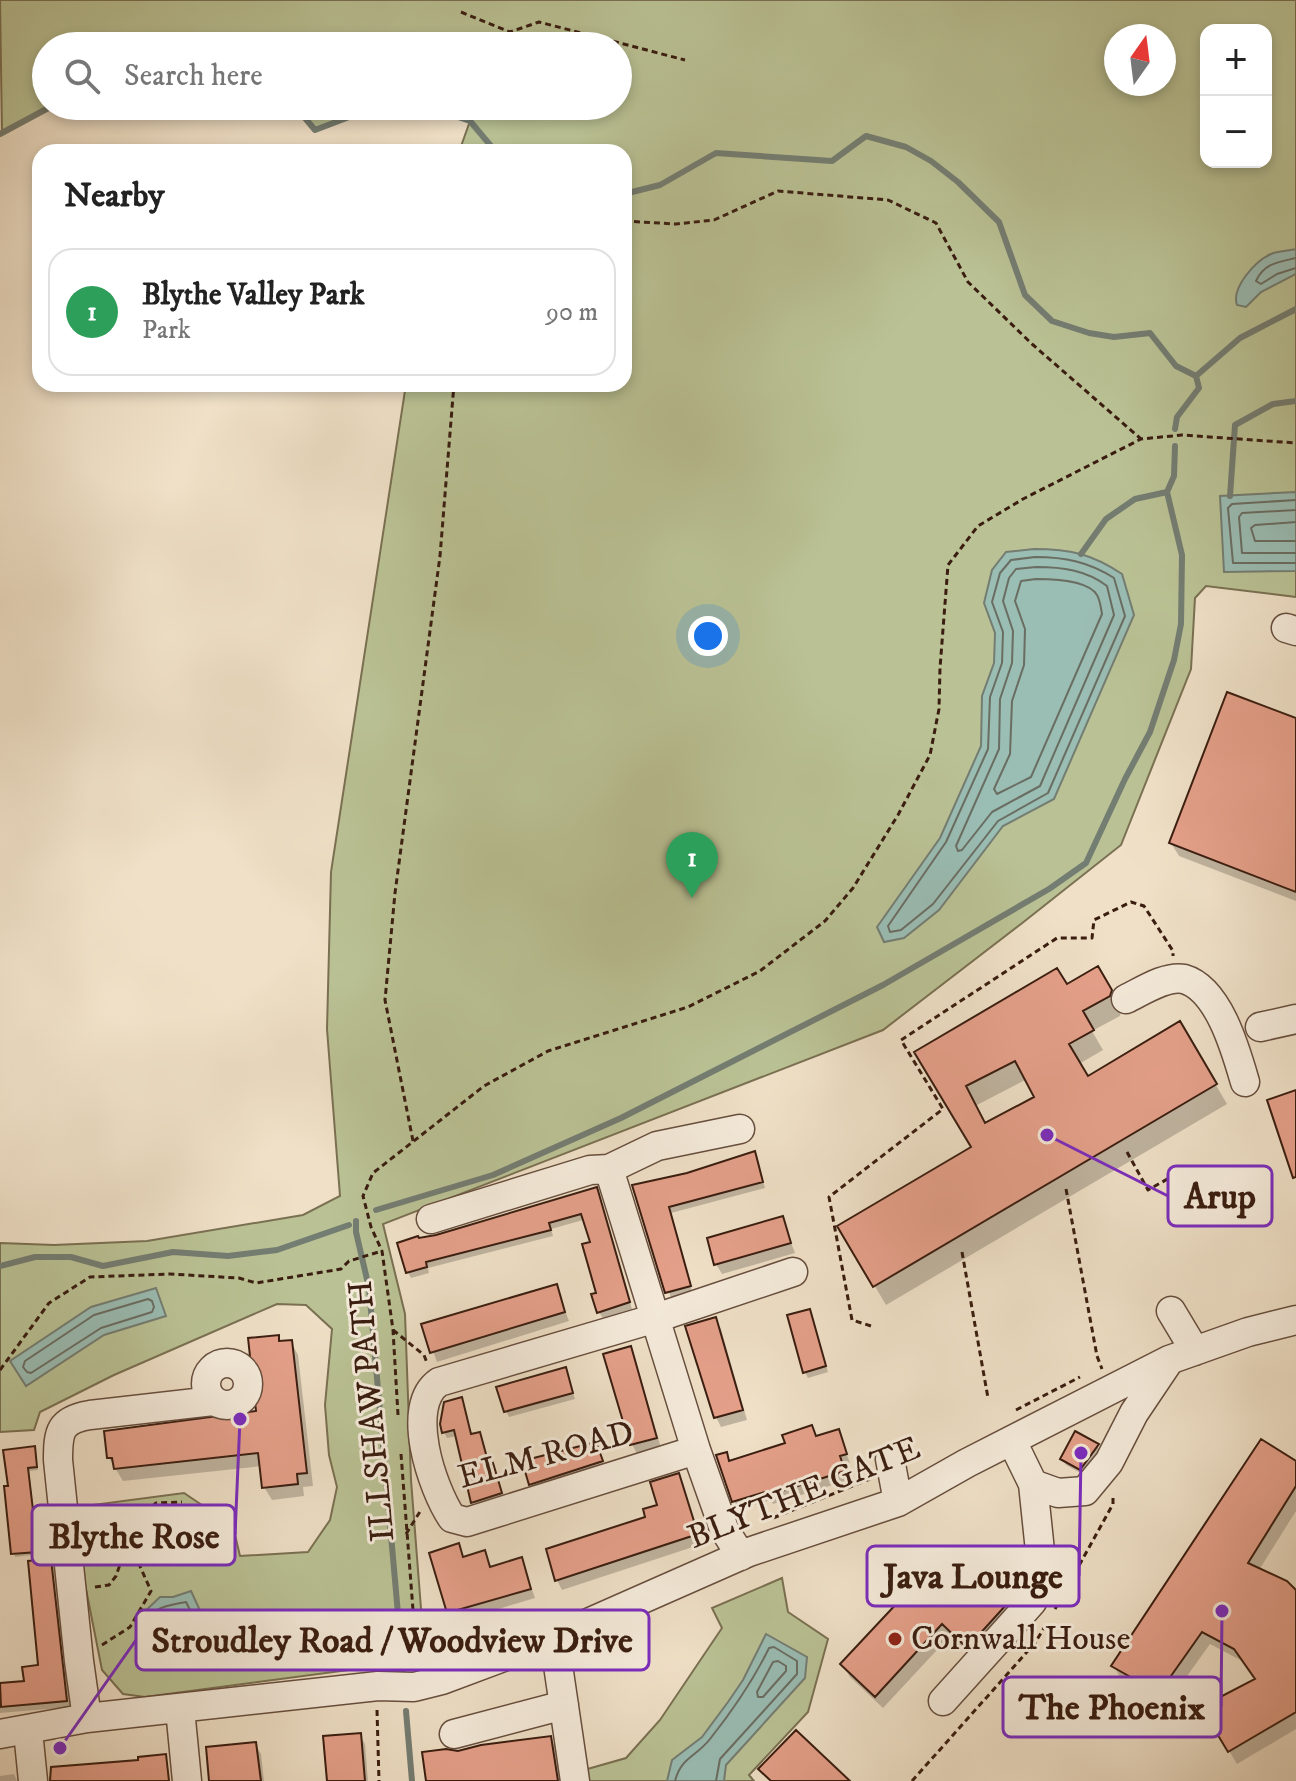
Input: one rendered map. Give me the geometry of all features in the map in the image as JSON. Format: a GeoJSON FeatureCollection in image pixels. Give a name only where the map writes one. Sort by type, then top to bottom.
{"type":"FeatureCollection","features":[{"type":"Feature","properties":{"kind":"street"},"geometry":{"type":"LineString","coordinates":[[1126,999],[1161,982],[1182,978],[1207,992],[1234,1045],[1245,1082]]}},
{"type":"Feature","properties":{"kind":"street"},"geometry":{"type":"LineString","coordinates":[[1260,1027],[1296,1019]]}},
{"type":"Feature","properties":{"kind":"street"},"geometry":{"type":"LineString","coordinates":[[431,1219],[590,1170],[609,1169],[657,1146],[740,1129]]}},
{"type":"Feature","properties":{"kind":"street"},"geometry":{"type":"LineString","coordinates":[[609,1169],[696,1450],[724,1529],[741,1556]]}},
{"type":"Feature","properties":{"kind":"street"},"geometry":{"type":"LineString","coordinates":[[436,1383],[656,1318],[793,1272]]}},
{"type":"Feature","properties":{"kind":"street"},"geometry":{"type":"LineString","coordinates":[[1033,1484],[1058,1493],[1085,1491],[1109,1462],[1134,1413],[1182,1355],[1171,1311]]}},
{"type":"Feature","properties":{"kind":"street","name":"BLYTHE GATE"},"geometry":{"type":"LineString","coordinates":[[0,1734],[87,1718],[378,1686],[422,1685],[554,1638],[741,1556],[898,1502],[1010,1428],[1102,1375],[1182,1355],[1248,1332],[1296,1320]]}},
{"type":"Feature","properties":{"kind":"street","name":"ELM ROAD"},"geometry":{"type":"LineString","coordinates":[[436,1383],[426,1394],[421,1411],[432,1477],[439,1497],[452,1518],[467,1522],[696,1450]]}},
{"type":"Feature","properties":{"kind":"street"},"geometry":{"type":"LineString","coordinates":[[87,1718],[58,1460],[58,1442],[63,1426],[74,1418],[213,1401]]}},
{"type":"Feature","properties":{"kind":"street"},"geometry":{"type":"LineString","coordinates":[[943,1701],[1032,1602],[1040,1551],[1033,1484],[1010,1428]]}},
{"type":"Feature","properties":{"kind":"street"},"geometry":{"type":"LineString","coordinates":[[892,1466],[898,1502]]}},
{"type":"Feature","properties":{"kind":"street"},"geometry":{"type":"LineString","coordinates":[[554,1638],[575,1781]]}},
{"type":"Feature","properties":{"kind":"street"},"geometry":{"type":"LineString","coordinates":[[454,1734],[564,1705]]}},
{"type":"Feature","properties":{"kind":"street"},"geometry":{"type":"LineString","coordinates":[[180,1709],[187,1781]]}},
{"type":"Feature","properties":{"kind":"street"},"geometry":{"type":"LineString","coordinates":[[28,1731],[33,1781]]}},
{"type":"Feature","properties":{"kind":"path"},"geometry":{"type":"LineString","coordinates":[[461,12],[510,32]]}},
{"type":"Feature","properties":{"kind":"path"},"geometry":{"type":"LineString","coordinates":[[515,32],[539,22],[577,32]]}},
{"type":"Feature","properties":{"kind":"path"},"geometry":{"type":"LineString","coordinates":[[632,46],[685,60]]}},
{"type":"Feature","properties":{"kind":"path"},"geometry":{"type":"LineString","coordinates":[[632,221],[676,224],[714,220],[778,191],[888,200],[936,223],[968,282],[1032,344],[1141,439]]}},
{"type":"Feature","properties":{"kind":"path"},"geometry":{"type":"LineString","coordinates":[[413,1142],[385,1000],[395,893],[440,556],[453,392]]}},
{"type":"Feature","properties":{"kind":"path","name":"ILLSHAW PATH"},"geometry":{"type":"LineString","coordinates":[[399,1424],[393,1330],[382,1251],[371,1227],[363,1196],[373,1173],[484,1086],[548,1051],[688,1007],[760,971],[825,921],[853,888],[930,755],[939,709],[948,565],[978,526],[1023,499],[1141,439],[1182,435],[1296,443]]}},
{"type":"Feature","properties":{"kind":"path"},"geometry":{"type":"LineString","coordinates":[[871,1326],[852,1320],[829,1197],[943,1109],[901,1040],[1057,938],[1092,938],[1094,920],[1131,902],[1144,906],[1173,951],[1175,980]]}},
{"type":"Feature","properties":{"kind":"path"},"geometry":{"type":"LineString","coordinates":[[1127,1152],[1148,1190],[1187,1168],[1190,1172]]}},
{"type":"Feature","properties":{"kind":"path"},"geometry":{"type":"LineString","coordinates":[[1066,1189],[1102,1375]]}},
{"type":"Feature","properties":{"kind":"path"},"geometry":{"type":"LineString","coordinates":[[0,1370],[49,1303],[90,1277],[170,1274],[239,1278],[256,1283],[341,1269],[349,1261],[382,1251]]}},
{"type":"Feature","properties":{"kind":"path"},"geometry":{"type":"LineString","coordinates":[[962,1252],[988,1398]]}},
{"type":"Feature","properties":{"kind":"path"},"geometry":{"type":"LineString","coordinates":[[393,1330],[424,1355],[436,1383]]}},
{"type":"Feature","properties":{"kind":"path"},"geometry":{"type":"LineString","coordinates":[[1010,1428],[1082,1376]]}},
{"type":"Feature","properties":{"kind":"path","name":"ILLSHAW PATH"},"geometry":{"type":"LineString","coordinates":[[401,1455],[422,1685]]}},
{"type":"Feature","properties":{"kind":"path"},"geometry":{"type":"LineString","coordinates":[[764,1523],[892,1466]]}},
{"type":"Feature","properties":{"kind":"path"},"geometry":{"type":"LineString","coordinates":[[406,1534],[425,1503],[439,1497]]}},
{"type":"Feature","properties":{"kind":"path"},"geometry":{"type":"LineString","coordinates":[[71,1587],[109,1585],[116,1576],[136,1520],[156,1503],[182,1502]]}},
{"type":"Feature","properties":{"kind":"path"},"geometry":{"type":"LineString","coordinates":[[111,1639],[130,1627],[151,1591],[139,1564],[136,1520]]}},
{"type":"Feature","properties":{"kind":"path"},"geometry":{"type":"LineString","coordinates":[[378,1686],[376,1729],[379,1781]]}},
{"type":"Feature","properties":{"kind":"green space"},"geometry":{"type":"Polygon","coordinates":[[[0,0],[1296,0],[1296,597],[1206,586],[1195,598],[1191,669],[1121,845],[883,1030],[383,1224],[405,1314],[411,1480],[425,1660],[145,1697],[123,1694],[102,1670],[83,1574],[77,1507],[184,1493],[233,1526],[240,1556],[308,1552],[330,1520],[337,1487],[329,1455],[325,1405],[332,1329],[306,1305],[277,1304],[114,1375],[40,1412],[34,1430],[0,1432],[0,1243],[54,1245],[147,1241],[303,1215],[340,1196],[327,1029],[331,872],[405,392],[632,392],[632,144],[462,144],[470,121],[467,120],[632,120],[632,32],[32,32],[32,117],[2,134],[0,0]]]}},
{"type":"Feature","properties":{"kind":"green space"},"geometry":{"type":"Polygon","coordinates":[[[307,120],[341,120],[315,130],[307,120]]]}},
{"type":"Feature","properties":{"kind":"green space"},"geometry":{"type":"Polygon","coordinates":[[[782,1578],[788,1612],[828,1639],[808,1712],[749,1775],[754,1781],[586,1781],[584,1770],[626,1758],[660,1720],[722,1628],[712,1608],[782,1578]]]}},
{"type":"Feature","properties":{"kind":"water"},"geometry":{"type":"Polygon","coordinates":[[[1296,249],[1296,274],[1261,292],[1246,307],[1237,305],[1241,283],[1258,263],[1271,254],[1296,249]]]}},
{"type":"Feature","properties":{"kind":"water"},"geometry":{"type":"Polygon","coordinates":[[[1296,492],[1296,571],[1224,572],[1220,496],[1296,492]]]}},
{"type":"Feature","properties":{"kind":"water"},"geometry":{"type":"Polygon","coordinates":[[[1034,549],[1080,554],[1122,574],[1134,615],[1054,799],[1003,826],[939,910],[904,938],[884,942],[877,927],[940,838],[981,746],[982,696],[994,663],[995,633],[984,603],[992,570],[1006,552],[1034,549]]]}},
{"type":"Feature","properties":{"kind":"water"},"geometry":{"type":"Polygon","coordinates":[[[156,1288],[166,1316],[104,1335],[26,1386],[10,1361],[91,1307],[156,1288]]]}},
{"type":"Feature","properties":{"kind":"water"},"geometry":{"type":"Polygon","coordinates":[[[191,1591],[203,1617],[198,1644],[180,1657],[152,1652],[139,1638],[142,1614],[160,1597],[173,1597],[191,1591]]]}},
{"type":"Feature","properties":{"kind":"water"},"geometry":{"type":"Polygon","coordinates":[[[766,1634],[807,1657],[805,1678],[726,1765],[724,1781],[667,1781],[672,1760],[702,1737],[743,1680],[766,1634]]]}},
{"type":"Feature","properties":{"kind":"building"},"geometry":{"type":"Polygon","coordinates":[[[1227,692],[1296,718],[1296,892],[1169,843],[1227,692]]]}},
{"type":"Feature","properties":{"kind":"building"},"geometry":{"type":"Polygon","coordinates":[[[1098,966],[1112,990],[1110,996],[1083,1011],[1094,1030],[1069,1044],[1088,1076],[1180,1021],[1217,1084],[873,1287],[837,1226],[971,1147],[914,1052],[1057,968],[1067,984],[1098,966]],[[1015,1061],[966,1086],[985,1123],[1034,1097],[1015,1061]]]}},
{"type":"Feature","properties":{"kind":"building"},"geometry":{"type":"Polygon","coordinates":[[[1296,1090],[1296,1177],[1293,1178],[1267,1100],[1296,1090]]]}},
{"type":"Feature","properties":{"kind":"building"},"geometry":{"type":"Polygon","coordinates":[[[755,1151],[763,1182],[669,1207],[691,1286],[665,1293],[632,1185],[687,1173],[755,1151]]]}},
{"type":"Feature","properties":{"kind":"building"},"geometry":{"type":"Polygon","coordinates":[[[597,1187],[630,1302],[597,1313],[591,1294],[596,1293],[582,1244],[590,1242],[581,1214],[549,1223],[551,1230],[426,1262],[427,1267],[406,1273],[397,1243],[418,1236],[436,1235],[597,1187]]]}},
{"type":"Feature","properties":{"kind":"building"},"geometry":{"type":"Polygon","coordinates":[[[783,1216],[791,1243],[714,1265],[707,1238],[783,1216]]]}},
{"type":"Feature","properties":{"kind":"building"},"geometry":{"type":"Polygon","coordinates":[[[557,1284],[565,1312],[430,1353],[421,1324],[557,1284]]]}},
{"type":"Feature","properties":{"kind":"building"},"geometry":{"type":"Polygon","coordinates":[[[810,1309],[826,1366],[803,1373],[787,1315],[810,1309]]]}},
{"type":"Feature","properties":{"kind":"building"},"geometry":{"type":"Polygon","coordinates":[[[716,1317],[743,1410],[714,1418],[685,1326],[716,1317]]]}},
{"type":"Feature","properties":{"kind":"building"},"geometry":{"type":"Polygon","coordinates":[[[279,1335],[279,1341],[292,1340],[307,1473],[297,1474],[298,1484],[262,1488],[258,1453],[114,1469],[112,1458],[107,1458],[104,1431],[256,1411],[248,1338],[279,1335]]]}},
{"type":"Feature","properties":{"kind":"building"},"geometry":{"type":"Polygon","coordinates":[[[631,1346],[657,1438],[630,1445],[603,1354],[631,1346]]]}},
{"type":"Feature","properties":{"kind":"building"},"geometry":{"type":"Polygon","coordinates":[[[566,1367],[573,1393],[504,1412],[496,1387],[566,1367]]]}},
{"type":"Feature","properties":{"kind":"building"},"geometry":{"type":"Polygon","coordinates":[[[462,1397],[471,1434],[480,1432],[489,1465],[493,1463],[502,1493],[471,1503],[454,1430],[442,1433],[440,1424],[444,1402],[462,1397]]]}},
{"type":"Feature","properties":{"kind":"building"},"geometry":{"type":"Polygon","coordinates":[[[812,1425],[816,1436],[839,1429],[847,1454],[840,1456],[845,1471],[766,1496],[765,1492],[732,1502],[716,1455],[727,1452],[729,1461],[785,1443],[782,1435],[812,1425]]]}},
{"type":"Feature","properties":{"kind":"building"},"geometry":{"type":"Polygon","coordinates":[[[1075,1431],[1099,1444],[1080,1470],[1060,1459],[1075,1431]]]}},
{"type":"Feature","properties":{"kind":"building"},"geometry":{"type":"Polygon","coordinates":[[[1261,1439],[1296,1461],[1296,1486],[1248,1563],[1287,1581],[1296,1590],[1296,1712],[1228,1752],[1201,1707],[1255,1679],[1234,1649],[1202,1632],[1159,1693],[1111,1666],[1261,1439]]]}},
{"type":"Feature","properties":{"kind":"building"},"geometry":{"type":"Polygon","coordinates":[[[596,1442],[603,1461],[529,1485],[522,1461],[596,1442]]]}},
{"type":"Feature","properties":{"kind":"building"},"geometry":{"type":"Polygon","coordinates":[[[35,1446],[37,1467],[28,1468],[38,1552],[11,1554],[3,1450],[35,1446]]]}},
{"type":"Feature","properties":{"kind":"building"},"geometry":{"type":"Polygon","coordinates":[[[679,1473],[698,1534],[555,1581],[546,1549],[645,1517],[643,1509],[657,1505],[650,1482],[679,1473]]]}},
{"type":"Feature","properties":{"kind":"building"},"geometry":{"type":"Polygon","coordinates":[[[459,1543],[463,1557],[485,1550],[490,1567],[522,1557],[531,1589],[447,1613],[429,1553],[459,1543]]]}},
{"type":"Feature","properties":{"kind":"building"},"geometry":{"type":"Polygon","coordinates":[[[51,1559],[67,1701],[1,1707],[0,1683],[24,1681],[22,1667],[38,1665],[28,1561],[51,1559]]]}},
{"type":"Feature","properties":{"kind":"building","name":"Cornwall House"},"geometry":{"type":"Polygon","coordinates":[[[952,1578],[1001,1578],[1016,1594],[967,1648],[942,1624],[875,1697],[840,1664],[914,1585],[952,1578]]]}},
{"type":"Feature","properties":{"kind":"building"},"geometry":{"type":"Polygon","coordinates":[[[796,1730],[850,1781],[771,1781],[758,1769],[796,1730]]]}},
{"type":"Feature","properties":{"kind":"building"},"geometry":{"type":"Polygon","coordinates":[[[361,1733],[365,1781],[327,1781],[323,1736],[361,1733]]]}},
{"type":"Feature","properties":{"kind":"building"},"geometry":{"type":"Polygon","coordinates":[[[551,1736],[558,1781],[426,1781],[422,1752],[458,1751],[551,1736]]]}},
{"type":"Feature","properties":{"kind":"building"},"geometry":{"type":"Polygon","coordinates":[[[256,1742],[261,1781],[209,1781],[206,1747],[256,1742]]]}},
{"type":"Feature","properties":{"kind":"building"},"geometry":{"type":"Polygon","coordinates":[[[166,1754],[169,1781],[50,1781],[51,1767],[138,1760],[138,1757],[166,1754]]]}},
{"type":"Feature","properties":{"kind":"waterway"},"geometry":{"type":"LineString","coordinates":[[0,134],[32,117]]}},
{"type":"Feature","properties":{"kind":"waterway"},"geometry":{"type":"LineString","coordinates":[[307,120],[315,130],[341,120]]}},
{"type":"Feature","properties":{"kind":"waterway"},"geometry":{"type":"LineString","coordinates":[[467,120],[489,144]]}},
{"type":"Feature","properties":{"kind":"waterway"},"geometry":{"type":"LineString","coordinates":[[632,192],[660,185],[716,153],[832,161],[866,136],[906,147],[931,161],[999,222],[1025,295],[1052,321],[1114,337],[1150,333],[1176,366],[1196,376],[1240,338],[1296,309]]}},
{"type":"Feature","properties":{"kind":"waterway"},"geometry":{"type":"LineString","coordinates":[[1175,429],[1177,417],[1199,388],[1196,376]]}},
{"type":"Feature","properties":{"kind":"waterway"},"geometry":{"type":"LineString","coordinates":[[1230,496],[1235,425],[1273,404],[1296,401]]}},
{"type":"Feature","properties":{"kind":"waterway"},"geometry":{"type":"LineString","coordinates":[[1081,554],[1106,519],[1135,499],[1167,492],[1174,476],[1175,446]]}},
{"type":"Feature","properties":{"kind":"waterway"},"geometry":{"type":"LineString","coordinates":[[376,1210],[493,1175],[621,1118],[883,985],[1049,889],[1086,863],[1150,732],[1174,660],[1181,624],[1182,555],[1167,492]]}},
{"type":"Feature","properties":{"kind":"waterway"},"geometry":{"type":"LineString","coordinates":[[356,1221],[369,1288],[403,1670]]}},
{"type":"Feature","properties":{"kind":"waterway"},"geometry":{"type":"LineString","coordinates":[[0,1266],[35,1257],[71,1257],[103,1266],[173,1252],[228,1256],[277,1250],[349,1225]]}},
{"type":"Feature","properties":{"kind":"waterway"},"geometry":{"type":"LineString","coordinates":[[406,1711],[412,1781]]}},
{"type":"Feature","properties":{"kind":"place","name":"Blythe Valley Park"},"geometry":{"type":"Point","coordinates":[692,898]}},
{"type":"Feature","properties":{"kind":"place","name":"Arup"},"geometry":{"type":"Point","coordinates":[1047,1135]}},
{"type":"Feature","properties":{"kind":"place","name":"Blythe Rose"},"geometry":{"type":"Point","coordinates":[240,1419]}},
{"type":"Feature","properties":{"kind":"place","name":"Java Lounge"},"geometry":{"type":"Point","coordinates":[1081,1453]}},
{"type":"Feature","properties":{"kind":"place","name":"The Phoenix"},"geometry":{"type":"Point","coordinates":[1222,1611]}},
{"type":"Feature","properties":{"kind":"place","name":"Cornwall House"},"geometry":{"type":"Point","coordinates":[895,1639]}},
{"type":"Feature","properties":{"kind":"place","name":"Stroudley Road / Woodview Drive"},"geometry":{"type":"Point","coordinates":[60,1748]}}]}
